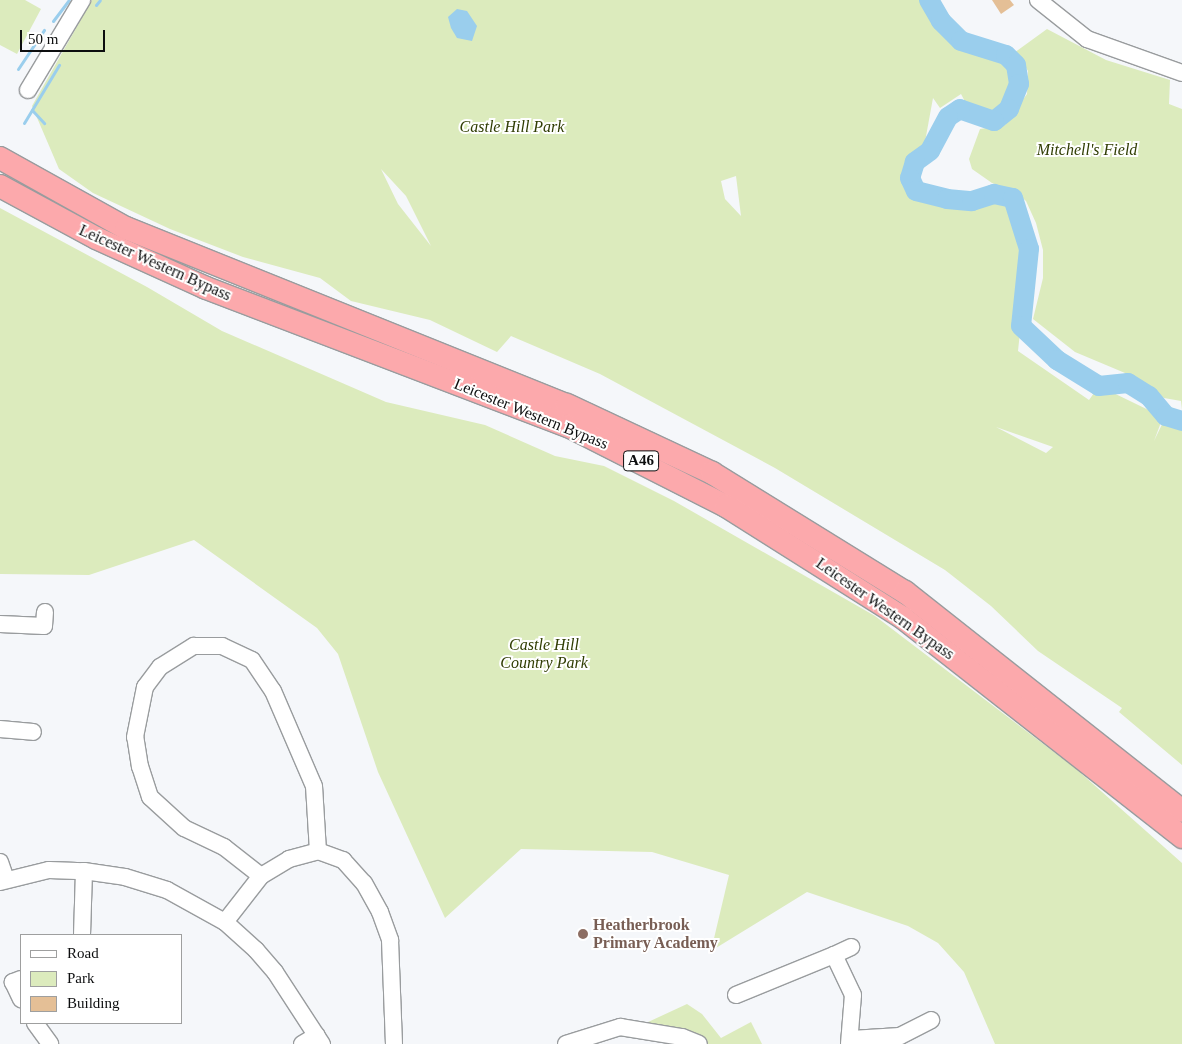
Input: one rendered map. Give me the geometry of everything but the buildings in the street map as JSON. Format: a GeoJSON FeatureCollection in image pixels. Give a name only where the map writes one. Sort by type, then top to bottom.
{"type":"FeatureCollection","features":[{"type":"Feature","properties":{"kind":"highway","name":"Leicester Western Bypass"},"geometry":{"type":"LineString","coordinates":[[0,158],[126,228],[567,405],[712,474],[904,592],[1182,811]]}},
{"type":"Feature","properties":{"kind":"highway","name":"Leicester Western Bypass"},"geometry":{"type":"LineString","coordinates":[[0,186],[96,238],[206,288],[568,426],[726,506],[903,618],[1182,837]]}},
{"type":"Feature","properties":{"kind":"street"},"geometry":{"type":"LineString","coordinates":[[28,90],[82,0]]}},
{"type":"Feature","properties":{"kind":"street"},"geometry":{"type":"LineString","coordinates":[[1038,0],[1087,39],[1182,73]]}},
{"type":"Feature","properties":{"kind":"street"},"geometry":{"type":"LineString","coordinates":[[0,624],[44,626],[45,612]]}},
{"type":"Feature","properties":{"kind":"street"},"geometry":{"type":"LineString","coordinates":[[261,876],[224,847],[184,828],[150,797],[140,767],[135,737],[145,687],[160,667],[194,646],[222,646],[252,660],[273,691],[314,786],[318,851]]}},
{"type":"Feature","properties":{"kind":"street"},"geometry":{"type":"LineString","coordinates":[[0,729],[33,732]]}},
{"type":"Feature","properties":{"kind":"street"},"geometry":{"type":"LineString","coordinates":[[224,922],[261,876],[289,859],[318,851],[344,860],[364,883],[380,912],[390,940],[394,1044]]}},
{"type":"Feature","properties":{"kind":"street"},"geometry":{"type":"LineString","coordinates":[[0,862],[3,880],[49,870],[125,877],[168,890],[224,922],[275,972],[319,1040],[302,1044]]}},
{"type":"Feature","properties":{"kind":"street"},"geometry":{"type":"LineString","coordinates":[[82,934],[84,872]]}},
{"type":"Feature","properties":{"kind":"street"},"geometry":{"type":"LineString","coordinates":[[749,996],[852,947]]}},
{"type":"Feature","properties":{"kind":"street"},"geometry":{"type":"LineString","coordinates":[[834,955],[853,995],[850,1041],[900,1036],[932,1020]]}},
{"type":"Feature","properties":{"kind":"street"},"geometry":{"type":"LineString","coordinates":[[20,979],[13,982],[20,997]]}},
{"type":"Feature","properties":{"kind":"street"},"geometry":{"type":"LineString","coordinates":[[37,1024],[50,1044]]}},
{"type":"Feature","properties":{"kind":"street"},"geometry":{"type":"LineString","coordinates":[[566,1044],[620,1027],[682,1037],[699,1044]]}},
{"type":"Feature","properties":{"kind":"green space"},"geometry":{"type":"Polygon","coordinates":[[[0,0],[25,0],[41,9],[17,54],[0,45],[0,0]]]}},
{"type":"Feature","properties":{"kind":"green space","name":"Castle Hill Park"},"geometry":{"type":"Polygon","coordinates":[[[92,0],[929,0],[961,41],[1006,55],[1019,74],[1009,109],[994,121],[970,111],[961,94],[940,108],[933,98],[916,191],[1013,198],[1029,249],[1018,351],[1089,400],[1099,386],[1163,417],[1154,441],[1166,416],[1182,421],[1182,765],[1119,712],[1122,708],[1038,651],[991,606],[945,570],[775,468],[600,374],[511,336],[497,352],[430,320],[351,301],[320,278],[243,257],[170,229],[93,193],[59,169],[32,106],[92,0]],[[381,169],[398,204],[431,246],[406,196],[381,169]],[[736,176],[721,181],[725,199],[741,216],[736,176]],[[996,427],[1046,453],[1053,447],[996,427]]]}},
{"type":"Feature","properties":{"kind":"green space","name":"Mitchell's Field"},"geometry":{"type":"Polygon","coordinates":[[[1047,29],[1106,60],[1170,80],[1169,104],[1182,109],[1182,410],[1181,401],[1164,398],[1125,373],[1075,352],[1033,319],[1043,278],[1043,250],[1036,223],[1026,201],[1013,190],[992,183],[972,169],[969,159],[980,129],[1005,125],[1027,94],[1028,71],[1023,63],[1011,55],[1047,29]]]}},
{"type":"Feature","properties":{"kind":"green space","name":"Castle Hill Country Park"},"geometry":{"type":"Polygon","coordinates":[[[0,208],[147,287],[222,331],[386,402],[485,425],[555,456],[604,466],[674,501],[875,616],[1075,768],[1182,863],[1182,1044],[995,1044],[964,972],[938,943],[908,926],[807,892],[711,951],[729,875],[652,852],[521,849],[445,918],[378,772],[338,654],[317,628],[194,540],[89,575],[0,574],[0,208]]]}},
{"type":"Feature","properties":{"kind":"green space"},"geometry":{"type":"Polygon","coordinates":[[[687,1004],[702,1014],[721,1038],[751,1022],[762,1044],[699,1044],[633,1029],[687,1004]]]}},
{"type":"Feature","properties":{"kind":"water"},"geometry":{"type":"Polygon","coordinates":[[[457,9],[467,11],[477,26],[472,41],[457,38],[451,28],[448,17],[457,9]]]}},
{"type":"Feature","properties":{"kind":"waterway"},"geometry":{"type":"LineString","coordinates":[[53,21],[69,0]]}},
{"type":"Feature","properties":{"kind":"waterway"},"geometry":{"type":"LineString","coordinates":[[96,5],[100,0]]}},
{"type":"Feature","properties":{"kind":"waterway"},"geometry":{"type":"LineString","coordinates":[[929,0],[941,21],[961,41],[1006,55],[1016,65],[1019,84],[1009,109],[994,121],[960,109],[948,117],[930,151],[915,162],[910,178],[916,191],[947,199],[972,201],[994,194],[1013,198],[1029,249],[1021,326],[1057,360],[1099,386],[1128,383],[1149,396],[1166,416],[1182,421]]}},
{"type":"Feature","properties":{"kind":"waterway"},"geometry":{"type":"LineString","coordinates":[[18,69],[44,30]]}},
{"type":"Feature","properties":{"kind":"waterway"},"geometry":{"type":"LineString","coordinates":[[24,123],[59,65]]}},
{"type":"Feature","properties":{"kind":"waterway"},"geometry":{"type":"LineString","coordinates":[[32,110],[44,123]]}},
{"type":"Feature","properties":{"kind":"place","name":"Heatherbrook Primary Academy"},"geometry":{"type":"Point","coordinates":[583,934]}}]}
